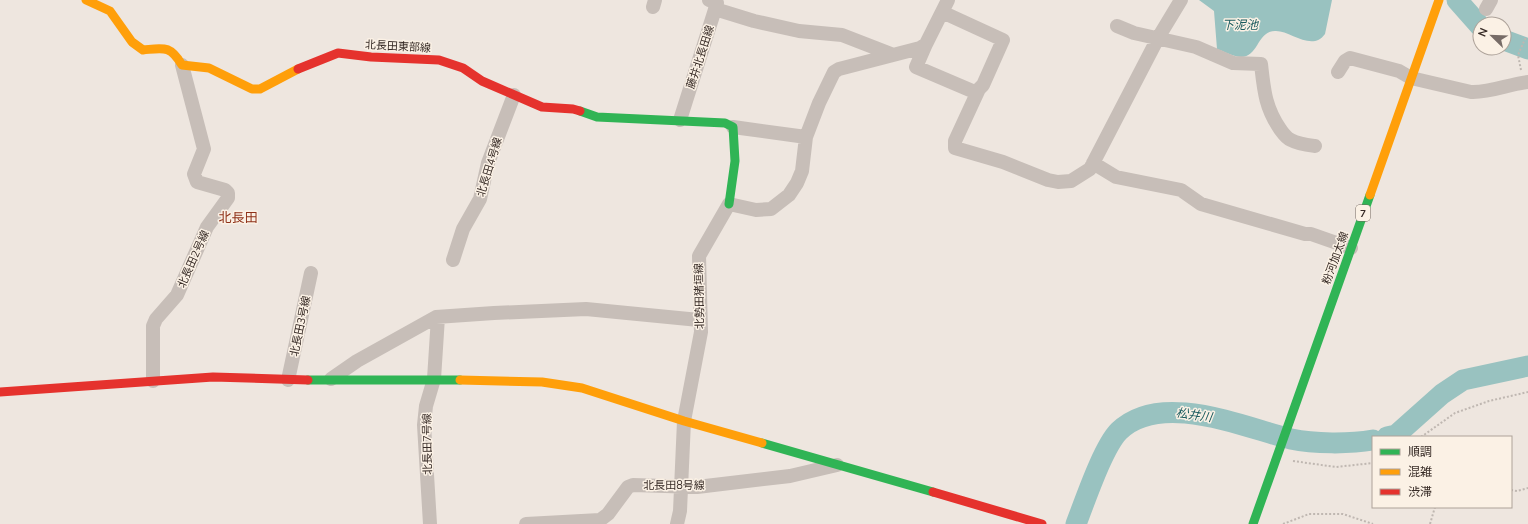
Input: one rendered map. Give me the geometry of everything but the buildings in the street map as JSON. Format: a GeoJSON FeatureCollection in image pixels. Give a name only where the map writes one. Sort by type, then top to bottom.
{"type":"FeatureCollection","features":[{"type":"Feature","properties":{"kind":"street"},"geometry":{"type":"LineString","coordinates":[[86,0],[110,11],[136,46],[143,50],[165,47],[178,57],[182,65]]}},
{"type":"Feature","properties":{"kind":"street"},"geometry":{"type":"LineString","coordinates":[[977,93],[916,67],[945,6],[1003,40],[984,85],[977,93],[955,141],[955,148],[1003,162],[1048,180],[1058,182],[1071,181],[1090,169],[1158,38],[1181,0]]}},
{"type":"Feature","properties":{"kind":"street","name":"粉河加太線"},"geometry":{"type":"LineString","coordinates":[[1253,524],[1439,0]]}},
{"type":"Feature","properties":{"kind":"street"},"geometry":{"type":"LineString","coordinates":[[712,4],[754,21],[799,31],[842,34],[891,54]]}},
{"type":"Feature","properties":{"kind":"street","name":"藤井北長田線"},"geometry":{"type":"LineString","coordinates":[[680,120],[712,4]]}},
{"type":"Feature","properties":{"kind":"street"},"geometry":{"type":"LineString","coordinates":[[1117,26],[1134,33],[1196,47],[1233,63],[1261,64],[1264,94],[1267,107],[1273,118],[1287,138],[1292,141],[1315,146]]}},
{"type":"Feature","properties":{"kind":"street"},"geometry":{"type":"LineString","coordinates":[[806,137],[733,126],[735,161],[729,204],[756,210],[771,209],[789,195],[800,177],[806,137],[819,103],[834,72],[838,69],[891,54],[920,48],[926,44]]}},
{"type":"Feature","properties":{"kind":"street","name":"北長田東部線"},"geometry":{"type":"LineString","coordinates":[[182,65],[213,69],[236,83],[252,89],[260,89],[295,70],[338,53],[378,58],[439,60],[462,68],[482,81],[542,107],[573,109],[597,117],[617,119],[680,120],[725,123],[733,126]]}},
{"type":"Feature","properties":{"kind":"street"},"geometry":{"type":"LineString","coordinates":[[1338,72],[1345,61],[1350,58],[1399,71],[1411,78],[1481,92],[1525,83]]}},
{"type":"Feature","properties":{"kind":"street","name":"北長田2号線"},"geometry":{"type":"LineString","coordinates":[[153,381],[153,326],[156,319],[177,294],[207,227],[228,198],[228,194],[225,190],[197,182],[195,179],[194,174],[204,149],[182,65]]}},
{"type":"Feature","properties":{"kind":"street","name":"北長田4号線"},"geometry":{"type":"LineString","coordinates":[[453,260],[463,229],[480,199],[488,163],[514,95]]}},
{"type":"Feature","properties":{"kind":"street"},"geometry":{"type":"LineString","coordinates":[[1093,163],[1116,177],[1181,190],[1201,204],[1305,234],[1311,234],[1351,248]]}},
{"type":"Feature","properties":{"kind":"street","name":"北勢田猪垣線"},"geometry":{"type":"LineString","coordinates":[[677,524],[681,487],[684,421],[701,332],[699,320],[699,256],[729,204]]}},
{"type":"Feature","properties":{"kind":"street","name":"北長田3号線"},"geometry":{"type":"LineString","coordinates":[[288,380],[311,273]]}},
{"type":"Feature","properties":{"kind":"street"},"geometry":{"type":"LineString","coordinates":[[331,379],[357,361],[438,317],[586,309],[699,320]]}},
{"type":"Feature","properties":{"kind":"street","name":"北長田7号線"},"geometry":{"type":"LineString","coordinates":[[430,524],[424,425],[426,406],[434,379],[438,317]]}},
{"type":"Feature","properties":{"kind":"street"},"geometry":{"type":"LineString","coordinates":[[0,392],[213,378],[288,380],[434,379],[542,382],[582,388],[684,421],[1042,524]]}},
{"type":"Feature","properties":{"kind":"street","name":"北長田8号線"},"geometry":{"type":"LineString","coordinates":[[526,524],[600,520],[608,514],[628,486],[633,485],[681,487],[790,476],[837,465]]}},
{"type":"Feature","properties":{"kind":"path"},"geometry":{"type":"LineString","coordinates":[[1525,83],[1518,61],[1523,42],[1525,38],[1528,40]]}},
{"type":"Feature","properties":{"kind":"path"},"geometry":{"type":"LineString","coordinates":[[1422,436],[1455,413],[1489,401],[1528,392]]}},
{"type":"Feature","properties":{"kind":"path"},"geometry":{"type":"LineString","coordinates":[[1278,454],[1336,467],[1372,464]]}},
{"type":"Feature","properties":{"kind":"path"},"geometry":{"type":"LineString","coordinates":[[1512,490],[1517,491],[1528,488]]}},
{"type":"Feature","properties":{"kind":"path"},"geometry":{"type":"LineString","coordinates":[[1430,524],[1435,508]]}},
{"type":"Feature","properties":{"kind":"path"},"geometry":{"type":"LineString","coordinates":[[1283,524],[1309,514],[1343,514],[1373,524]]}},
{"type":"Feature","properties":{"kind":"water","name":"下泥池"},"geometry":{"type":"Polygon","coordinates":[[[1199,0],[1332,0],[1325,34],[1320,39],[1308,41],[1282,32],[1270,32],[1261,39],[1251,53],[1247,56],[1238,57],[1217,49],[1214,11],[1199,0]]]}},
{"type":"Feature","properties":{"kind":"waterway"},"geometry":{"type":"LineString","coordinates":[[1457,0],[1472,17]]}},
{"type":"Feature","properties":{"kind":"waterway"},"geometry":{"type":"LineString","coordinates":[[1512,43],[1528,49]]}},
{"type":"Feature","properties":{"kind":"waterway","name":"松井川"},"geometry":{"type":"LineString","coordinates":[[1392,436],[1396,435],[1442,394],[1463,380],[1528,366]]}},
{"type":"Feature","properties":{"kind":"waterway","name":"松井川"},"geometry":{"type":"LineString","coordinates":[[1076,524],[1101,461],[1113,439],[1119,431],[1137,419],[1157,413],[1180,413],[1204,416],[1300,441],[1332,443],[1372,440]]}},
{"type":"Feature","properties":{"kind":"traffic: fast"},"geometry":{"type":"LineString","coordinates":[[580,111],[597,117],[725,123],[733,127],[735,161],[729,204]]}},
{"type":"Feature","properties":{"kind":"traffic: fast"},"geometry":{"type":"LineString","coordinates":[[1253,524],[1370,195]]}},
{"type":"Feature","properties":{"kind":"traffic: fast"},"geometry":{"type":"LineString","coordinates":[[308,380],[460,380]]}},
{"type":"Feature","properties":{"kind":"traffic: fast"},"geometry":{"type":"LineString","coordinates":[[762,443],[933,492]]}},
{"type":"Feature","properties":{"kind":"traffic: slow"},"geometry":{"type":"LineString","coordinates":[[86,0],[110,11],[132,42],[143,50],[166,49],[174,54],[182,65],[209,68],[252,89],[260,89],[298,69]]}},
{"type":"Feature","properties":{"kind":"traffic: slow"},"geometry":{"type":"LineString","coordinates":[[1370,195],[1439,0]]}},
{"type":"Feature","properties":{"kind":"traffic: slow"},"geometry":{"type":"LineString","coordinates":[[460,380],[542,382],[582,388],[684,421],[762,443]]}},
{"type":"Feature","properties":{"kind":"traffic: jam"},"geometry":{"type":"LineString","coordinates":[[298,69],[338,53],[371,57],[439,60],[463,68],[482,81],[542,107],[573,109],[580,111]]}},
{"type":"Feature","properties":{"kind":"traffic: jam"},"geometry":{"type":"LineString","coordinates":[[0,392],[213,377],[308,380]]}},
{"type":"Feature","properties":{"kind":"traffic: jam"},"geometry":{"type":"LineString","coordinates":[[933,492],[1042,524]]}},
{"type":"Feature","properties":{"kind":"district","name":"北長田"},"geometry":{"type":"Point","coordinates":[238,217]}}]}
